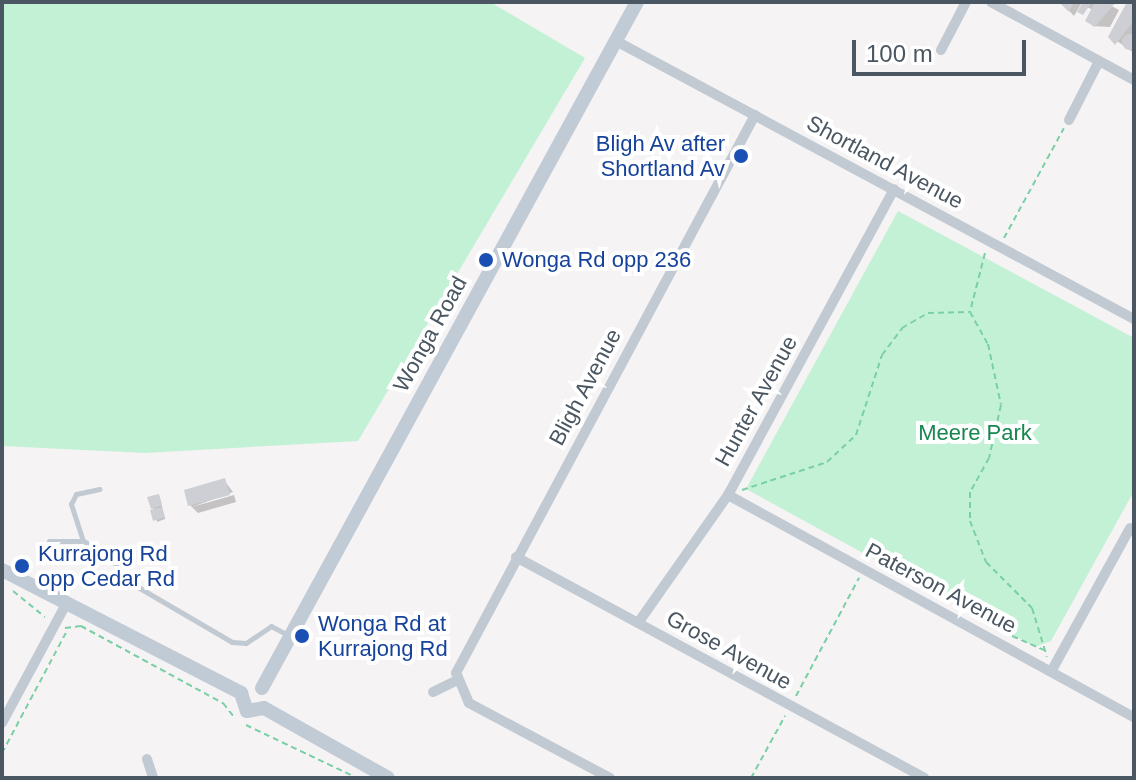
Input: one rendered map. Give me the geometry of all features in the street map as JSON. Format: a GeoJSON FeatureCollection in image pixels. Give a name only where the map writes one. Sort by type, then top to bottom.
{"type":"FeatureCollection","features":[{"type":"Feature","properties":{"kind":"street","name":"Wonga Road"},"geometry":{"type":"LineString","coordinates":[[262,688],[637,2]]}},
{"type":"Feature","properties":{"kind":"street"},"geometry":{"type":"LineString","coordinates":[[941,50],[966,2]]}},
{"type":"Feature","properties":{"kind":"street"},"geometry":{"type":"LineString","coordinates":[[991,2],[1134,80]]}},
{"type":"Feature","properties":{"kind":"street","name":"Shortland Avenue"},"geometry":{"type":"LineString","coordinates":[[616,41],[1134,319]]}},
{"type":"Feature","properties":{"kind":"street"},"geometry":{"type":"LineString","coordinates":[[1069,120],[1099,61]]}},
{"type":"Feature","properties":{"kind":"street","name":"Bligh Avenue"},"geometry":{"type":"LineString","coordinates":[[456,681],[516,557],[755,115]]}},
{"type":"Feature","properties":{"kind":"street","name":"Hunter Avenue"},"geometry":{"type":"LineString","coordinates":[[638,623],[728,495],[894,189]]}},
{"type":"Feature","properties":{"kind":"street","name":"Paterson Avenue"},"geometry":{"type":"LineString","coordinates":[[728,495],[1134,717]]}},
{"type":"Feature","properties":{"kind":"street"},"geometry":{"type":"LineString","coordinates":[[1052,670],[1130,528]]}},
{"type":"Feature","properties":{"kind":"street","name":"Grose Avenue"},"geometry":{"type":"LineString","coordinates":[[516,557],[924,778]]}},
{"type":"Feature","properties":{"kind":"street"},"geometry":{"type":"LineString","coordinates":[[2,570],[241,693],[262,688],[264,708]]}},
{"type":"Feature","properties":{"kind":"street"},"geometry":{"type":"LineString","coordinates":[[2,723],[66,604]]}},
{"type":"Feature","properties":{"kind":"street"},"geometry":{"type":"LineString","coordinates":[[433,692],[456,681],[469,703],[610,778]]}},
{"type":"Feature","properties":{"kind":"street"},"geometry":{"type":"LineString","coordinates":[[241,693],[247,711],[264,708],[388,778]]}},
{"type":"Feature","properties":{"kind":"street"},"geometry":{"type":"LineString","coordinates":[[147,759],[153,778]]}},
{"type":"Feature","properties":{"kind":"lane"},"geometry":{"type":"LineString","coordinates":[[83,541],[71,504],[76,494],[99,489]]}},
{"type":"Feature","properties":{"kind":"lane"},"geometry":{"type":"LineString","coordinates":[[49,541],[83,541],[114,558],[131,583],[232,642],[246,643],[271,626],[290,636]]}},
{"type":"Feature","properties":{"kind":"path"},"geometry":{"type":"LineString","coordinates":[[1052,670],[1032,608],[986,562],[974,539],[970,492],[989,458],[1001,405],[988,344],[970,312],[995,244],[1069,120]]}},
{"type":"Feature","properties":{"kind":"path"},"geometry":{"type":"LineString","coordinates":[[728,495],[810,474],[827,462],[856,435],[882,355],[902,328],[928,313],[970,312]]}},
{"type":"Feature","properties":{"kind":"path"},"geometry":{"type":"LineString","coordinates":[[798,692],[859,577]]}},
{"type":"Feature","properties":{"kind":"path"},"geometry":{"type":"LineString","coordinates":[[2,584],[45,617]]}},
{"type":"Feature","properties":{"kind":"path"},"geometry":{"type":"LineString","coordinates":[[2,753],[68,629],[81,626],[223,703],[278,746],[357,778]]}},
{"type":"Feature","properties":{"kind":"path"},"geometry":{"type":"LineString","coordinates":[[751,778],[787,713]]}},
{"type":"Feature","properties":{"kind":"green space"},"geometry":{"type":"Polygon","coordinates":[[[2,2],[490,2],[585,58],[358,441],[145,453],[2,446],[2,2]]]}},
{"type":"Feature","properties":{"kind":"green space","name":"Meere Park"},"geometry":{"type":"Polygon","coordinates":[[[898,211],[1134,338],[1134,491],[1051,641],[1035,647],[746,489],[898,211]]]}},
{"type":"Feature","properties":{"kind":"building"},"geometry":{"type":"Polygon","coordinates":[[[1059,2],[1074,2],[1069,12],[1059,2]]]}},
{"type":"Feature","properties":{"kind":"building"},"geometry":{"type":"Polygon","coordinates":[[[1083,2],[1092,2],[1083,15],[1077,12],[1083,2]]]}},
{"type":"Feature","properties":{"kind":"building"},"geometry":{"type":"Polygon","coordinates":[[[1095,2],[1115,3],[1095,27],[1085,21],[1095,2]]]}},
{"type":"Feature","properties":{"kind":"building"},"geometry":{"type":"Polygon","coordinates":[[[1127,2],[1134,3],[1134,20],[1115,45],[1108,37],[1127,2]]]}},
{"type":"Feature","properties":{"kind":"building"},"geometry":{"type":"Polygon","coordinates":[[[1130,34],[1138,42],[1130,50],[1122,42],[1130,34]]]}},
{"type":"Feature","properties":{"kind":"building"},"geometry":{"type":"Polygon","coordinates":[[[225,478],[230,495],[188,506],[184,490],[225,478]]]}},
{"type":"Feature","properties":{"kind":"building"},"geometry":{"type":"Polygon","coordinates":[[[159,494],[162,505],[151,509],[147,497],[159,494]]]}},
{"type":"Feature","properties":{"kind":"building"},"geometry":{"type":"Polygon","coordinates":[[[162,507],[165,517],[153,521],[150,510],[162,507]]]}},
{"type":"Feature","properties":{"kind":"place","name":"Bligh Av after Shortland Av"},"geometry":{"type":"Point","coordinates":[741,156]}},
{"type":"Feature","properties":{"kind":"place","name":"Wonga Rd opp 236"},"geometry":{"type":"Point","coordinates":[486,260]}},
{"type":"Feature","properties":{"kind":"place","name":"Kurrajong Rd opp Cedar Rd"},"geometry":{"type":"Point","coordinates":[22,566]}},
{"type":"Feature","properties":{"kind":"place","name":"Wonga Rd at Kurrajong Rd"},"geometry":{"type":"Point","coordinates":[302,636]}}]}
